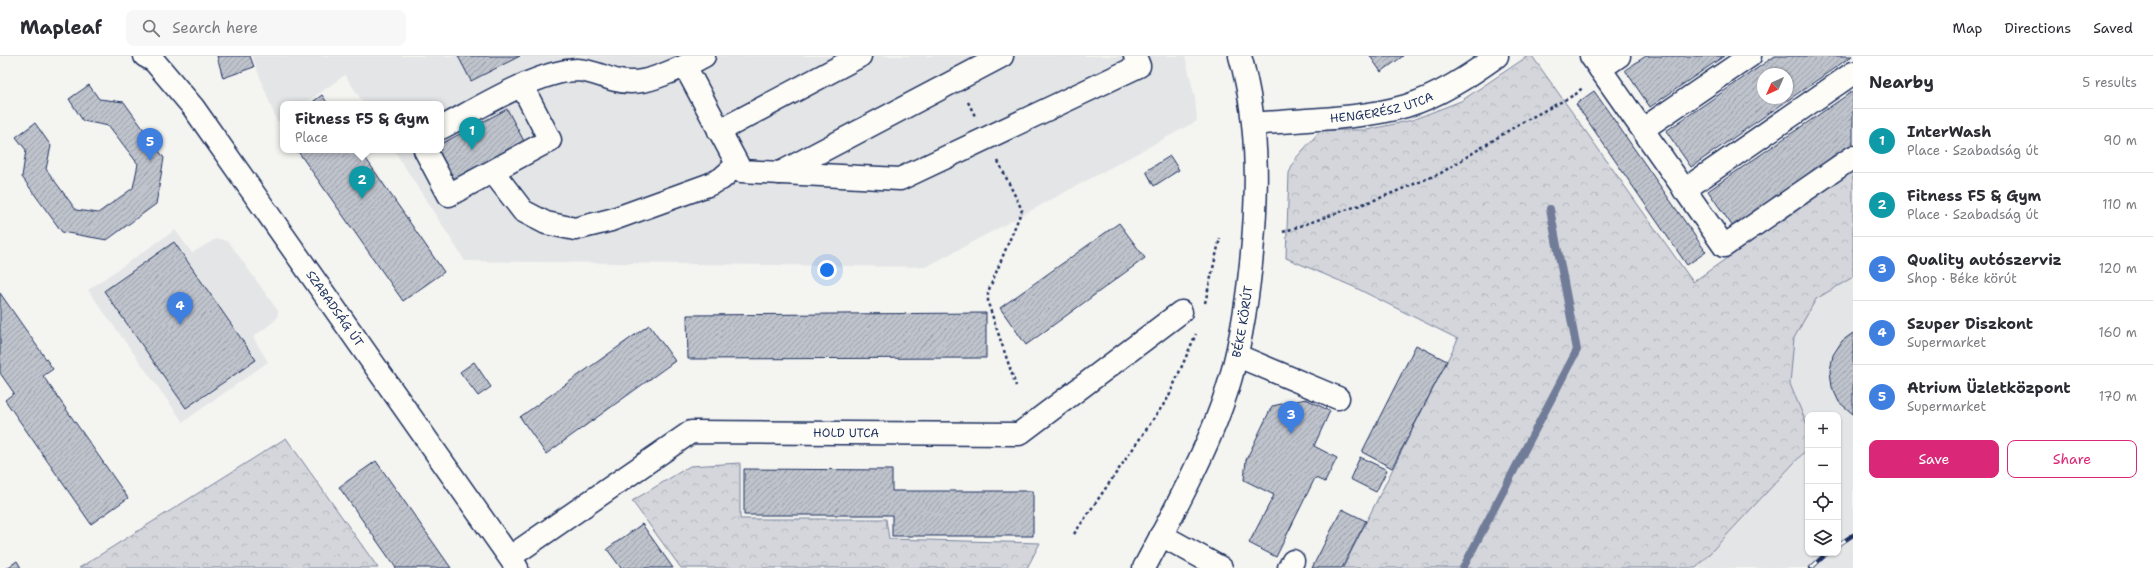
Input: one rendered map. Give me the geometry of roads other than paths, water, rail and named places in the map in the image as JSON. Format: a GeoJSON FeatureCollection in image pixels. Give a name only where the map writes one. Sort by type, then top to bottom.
{"type":"FeatureCollection","features":[{"type":"Feature","properties":{"kind":"street","name":"SZABADSÁG ÚT"},"geometry":{"type":"LineString","coordinates":[[145,56],[154,61],[193,107],[514,563]]}},
{"type":"Feature","properties":{"kind":"street"},"geometry":{"type":"LineString","coordinates":[[444,126],[522,86],[555,72],[578,70],[620,81],[643,82],[684,66],[704,56]]}},
{"type":"Feature","properties":{"kind":"street"},"geometry":{"type":"LineString","coordinates":[[719,130],[860,56]]}},
{"type":"Feature","properties":{"kind":"street"},"geometry":{"type":"LineString","coordinates":[[780,173],[1002,56]]}},
{"type":"Feature","properties":{"kind":"street"},"geometry":{"type":"LineString","coordinates":[[684,66],[741,171],[900,179],[1139,66],[1135,56]]}},
{"type":"Feature","properties":{"kind":"street","name":"BÉKE KÖRÚT"},"geometry":{"type":"LineString","coordinates":[[1144,568],[1187,484],[1222,405],[1238,356],[1254,234],[1254,124],[1240,56]]}},
{"type":"Feature","properties":{"kind":"street","name":"HENGERÉSZ UTCA"},"geometry":{"type":"LineString","coordinates":[[1254,124],[1374,113],[1407,105],[1441,92],[1497,56]]}},
{"type":"Feature","properties":{"kind":"street"},"geometry":{"type":"LineString","coordinates":[[1619,56],[1596,62],[1724,246],[1853,157]]}},
{"type":"Feature","properties":{"kind":"street"},"geometry":{"type":"LineString","coordinates":[[1643,129],[1750,56]]}},
{"type":"Feature","properties":{"kind":"street"},"geometry":{"type":"LineString","coordinates":[[1684,190],[1853,74]]}},
{"type":"Feature","properties":{"kind":"street"},"geometry":{"type":"LineString","coordinates":[[427,153],[449,195],[550,140],[522,86]]}},
{"type":"Feature","properties":{"kind":"street"},"geometry":{"type":"LineString","coordinates":[[493,172],[523,211],[546,223],[575,229],[632,213],[708,185],[721,178],[737,165]]}},
{"type":"Feature","properties":{"kind":"street","name":"HOLD UTCA"},"geometry":{"type":"LineString","coordinates":[[514,563],[691,432],[1020,434],[1181,312]]}},
{"type":"Feature","properties":{"kind":"street"},"geometry":{"type":"LineString","coordinates":[[1238,356],[1338,398]]}},
{"type":"Feature","properties":{"kind":"street"},"geometry":{"type":"LineString","coordinates":[[1161,535],[1221,568]]}},
{"type":"Feature","properties":{"kind":"waterway"},"geometry":{"type":"LineString","coordinates":[[1463,568],[1577,350],[1550,209]]}},
{"type":"Feature","properties":{"kind":"railway"},"geometry":{"type":"LineString","coordinates":[[1841,543],[1853,535]]}},
{"type":"Feature","properties":{"kind":"railway"},"geometry":{"type":"LineString","coordinates":[[1811,568],[1824,556]]}},
{"type":"Feature","properties":{"kind":"place","name":"InterWash"},"geometry":{"type":"Point","coordinates":[472,150]}},
{"type":"Feature","properties":{"kind":"place","name":"Atrium Üzletközpont"},"geometry":{"type":"Point","coordinates":[150,161]}},
{"type":"Feature","properties":{"kind":"place","name":"Fitness F5 & Gym"},"geometry":{"type":"Point","coordinates":[362,199]}},
{"type":"Feature","properties":{"kind":"place","name":"Szuper Diszkont"},"geometry":{"type":"Point","coordinates":[180,325]}},
{"type":"Feature","properties":{"kind":"place","name":"Quality autószerviz"},"geometry":{"type":"Point","coordinates":[1291,434]}}]}
